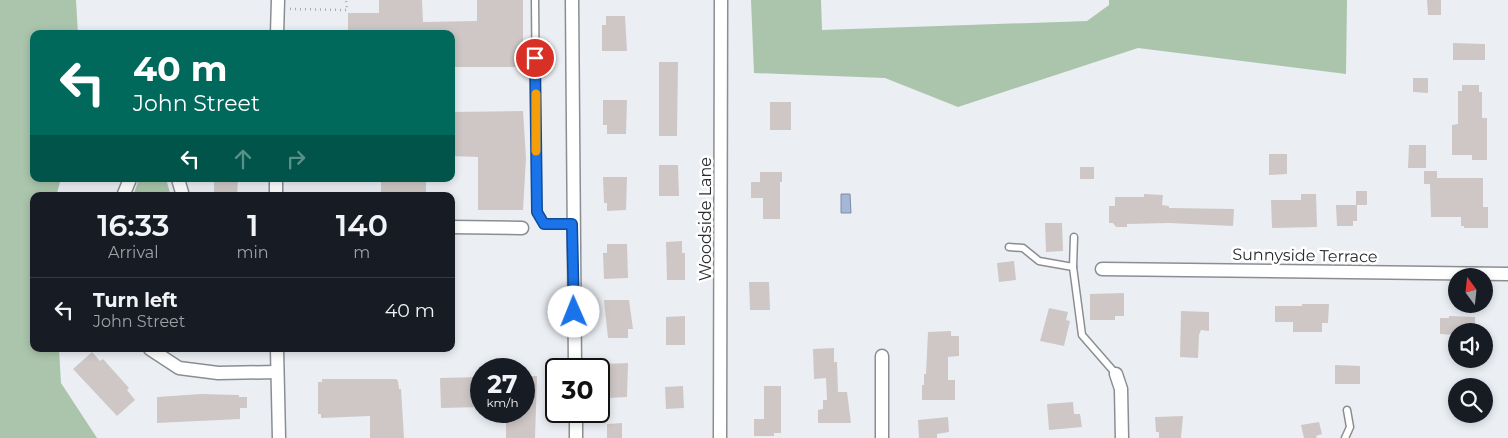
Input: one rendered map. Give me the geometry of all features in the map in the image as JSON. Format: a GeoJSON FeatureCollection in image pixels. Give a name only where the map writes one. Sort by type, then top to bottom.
{"type":"FeatureCollection","features":[{"type":"Feature","properties":{"kind":"street"},"geometry":{"type":"LineString","coordinates":[[277,30],[278,0]]}},
{"type":"Feature","properties":{"kind":"street"},"geometry":{"type":"LineString","coordinates":[[572,0],[572,224],[575,358]]}},
{"type":"Feature","properties":{"kind":"street","name":"Woodside Lane"},"geometry":{"type":"LineString","coordinates":[[720,438],[721,0]]}},
{"type":"Feature","properties":{"kind":"street"},"geometry":{"type":"LineString","coordinates":[[455,227],[522,228]]}},
{"type":"Feature","properties":{"kind":"street","name":"Sunnyside Terrace"},"geometry":{"type":"LineString","coordinates":[[1102,269],[1508,274]]}},
{"type":"Feature","properties":{"kind":"street"},"geometry":{"type":"LineString","coordinates":[[155,352],[179,368],[218,373],[277,372]]}},
{"type":"Feature","properties":{"kind":"street"},"geometry":{"type":"LineString","coordinates":[[277,352],[279,438]]}},
{"type":"Feature","properties":{"kind":"street"},"geometry":{"type":"LineString","coordinates":[[882,356],[882,438]]}},
{"type":"Feature","properties":{"kind":"street"},"geometry":{"type":"LineString","coordinates":[[1116,374],[1121,390],[1122,438]]}},
{"type":"Feature","properties":{"kind":"street"},"geometry":{"type":"LineString","coordinates":[[576,423],[576,438]]}},
{"type":"Feature","properties":{"kind":"lane"},"geometry":{"type":"LineString","coordinates":[[535,0],[537,212],[544,224],[572,224]]}},
{"type":"Feature","properties":{"kind":"lane"},"geometry":{"type":"LineString","coordinates":[[1074,237],[1073,266],[1082,334],[1116,374]]}},
{"type":"Feature","properties":{"kind":"lane"},"geometry":{"type":"LineString","coordinates":[[1009,248],[1023,248],[1039,261],[1073,266]]}},
{"type":"Feature","properties":{"kind":"lane"},"geometry":{"type":"LineString","coordinates":[[1345,438],[1350,427],[1347,410]]}},
{"type":"Feature","properties":{"kind":"path"},"geometry":{"type":"LineString","coordinates":[[289,9],[347,10],[346,0]]}},
{"type":"Feature","properties":{"kind":"green space"},"geometry":{"type":"Polygon","coordinates":[[[0,0],[76,0],[78,30],[30,30],[30,182],[60,182],[57,192],[30,192],[30,352],[59,352],[61,383],[97,438],[0,438],[0,0]]]}},
{"type":"Feature","properties":{"kind":"green space"},"geometry":{"type":"Polygon","coordinates":[[[751,0],[821,0],[822,30],[1087,21],[1109,5],[1109,0],[1347,0],[1346,74],[1138,48],[958,107],[885,78],[754,73],[751,0]]]}},
{"type":"Feature","properties":{"kind":"green space"},"geometry":{"type":"Polygon","coordinates":[[[138,182],[167,182],[170,192],[134,192],[138,182]]]}},
{"type":"Feature","properties":{"kind":"water"},"geometry":{"type":"Polygon","coordinates":[[[841,194],[850,194],[851,213],[841,213],[841,194]]]}},
{"type":"Feature","properties":{"kind":"building"},"geometry":{"type":"Polygon","coordinates":[[[379,0],[422,0],[423,22],[477,21],[477,0],[523,0],[523,67],[455,67],[455,30],[348,30],[348,13],[379,13],[379,0]]]}},
{"type":"Feature","properties":{"kind":"building"},"geometry":{"type":"Polygon","coordinates":[[[1427,0],[1441,0],[1441,15],[1428,15],[1427,0]]]}},
{"type":"Feature","properties":{"kind":"building"},"geometry":{"type":"Polygon","coordinates":[[[606,16],[625,16],[627,51],[602,51],[602,25],[606,25],[606,16]]]}},
{"type":"Feature","properties":{"kind":"building"},"geometry":{"type":"Polygon","coordinates":[[[1453,43],[1485,44],[1485,60],[1453,60],[1453,43]]]}},
{"type":"Feature","properties":{"kind":"building"},"geometry":{"type":"Polygon","coordinates":[[[659,62],[678,62],[677,136],[659,136],[659,62]]]}},
{"type":"Feature","properties":{"kind":"building"},"geometry":{"type":"Polygon","coordinates":[[[1413,78],[1428,78],[1428,93],[1413,92],[1413,78]]]}},
{"type":"Feature","properties":{"kind":"building"},"geometry":{"type":"Polygon","coordinates":[[[1462,85],[1479,85],[1479,92],[1482,92],[1482,118],[1487,118],[1487,160],[1472,160],[1472,155],[1452,155],[1452,125],[1458,124],[1458,91],[1462,91],[1462,85]]]}},
{"type":"Feature","properties":{"kind":"building"},"geometry":{"type":"Polygon","coordinates":[[[603,100],[627,100],[626,134],[607,134],[607,125],[603,125],[603,100]]]}},
{"type":"Feature","properties":{"kind":"building"},"geometry":{"type":"Polygon","coordinates":[[[770,102],[791,102],[791,130],[770,130],[770,102]]]}},
{"type":"Feature","properties":{"kind":"building"},"geometry":{"type":"Polygon","coordinates":[[[523,111],[526,158],[523,210],[478,210],[478,157],[455,156],[455,112],[523,111]]]}},
{"type":"Feature","properties":{"kind":"building"},"geometry":{"type":"Polygon","coordinates":[[[1409,145],[1426,145],[1426,168],[1408,168],[1409,145]]]}},
{"type":"Feature","properties":{"kind":"building"},"geometry":{"type":"Polygon","coordinates":[[[1269,154],[1287,154],[1287,174],[1269,175],[1269,154]]]}},
{"type":"Feature","properties":{"kind":"building"},"geometry":{"type":"Polygon","coordinates":[[[659,165],[678,165],[679,196],[659,196],[659,165]]]}},
{"type":"Feature","properties":{"kind":"building"},"geometry":{"type":"Polygon","coordinates":[[[1080,167],[1094,167],[1094,179],[1080,179],[1080,167]]]}},
{"type":"Feature","properties":{"kind":"building"},"geometry":{"type":"Polygon","coordinates":[[[1424,171],[1437,171],[1437,178],[1483,178],[1483,207],[1488,207],[1488,228],[1464,228],[1464,226],[1461,226],[1461,217],[1431,217],[1430,184],[1424,184],[1424,171]]]}},
{"type":"Feature","properties":{"kind":"building"},"geometry":{"type":"Polygon","coordinates":[[[760,172],[782,172],[782,182],[780,182],[780,219],[763,219],[763,198],[751,198],[751,182],[760,182],[760,172]]]}},
{"type":"Feature","properties":{"kind":"building"},"geometry":{"type":"Polygon","coordinates":[[[603,177],[627,177],[626,210],[607,211],[607,203],[604,203],[603,177]]]}},
{"type":"Feature","properties":{"kind":"building"},"geometry":{"type":"Polygon","coordinates":[[[214,182],[238,182],[237,192],[214,192],[214,182]]]}},
{"type":"Feature","properties":{"kind":"building"},"geometry":{"type":"Polygon","coordinates":[[[381,182],[426,182],[426,192],[381,192],[381,182]]]}},
{"type":"Feature","properties":{"kind":"building"},"geometry":{"type":"Polygon","coordinates":[[[1356,191],[1367,191],[1367,205],[1357,205],[1357,221],[1353,221],[1353,226],[1337,226],[1336,205],[1356,205],[1356,191]]]}},
{"type":"Feature","properties":{"kind":"building"},"geometry":{"type":"Polygon","coordinates":[[[1144,194],[1163,195],[1162,205],[1169,206],[1169,208],[1234,209],[1233,226],[1169,223],[1127,224],[1127,227],[1116,227],[1113,223],[1109,223],[1109,206],[1115,206],[1115,197],[1144,197],[1144,194]]]}},
{"type":"Feature","properties":{"kind":"building"},"geometry":{"type":"Polygon","coordinates":[[[1301,194],[1316,194],[1317,227],[1272,228],[1271,200],[1301,200],[1301,194]]]}},
{"type":"Feature","properties":{"kind":"building"},"geometry":{"type":"Polygon","coordinates":[[[1045,223],[1062,223],[1063,251],[1046,252],[1045,223]]]}},
{"type":"Feature","properties":{"kind":"building"},"geometry":{"type":"Polygon","coordinates":[[[682,241],[682,253],[685,253],[685,280],[667,280],[666,242],[682,241]]]}},
{"type":"Feature","properties":{"kind":"building"},"geometry":{"type":"Polygon","coordinates":[[[607,244],[627,244],[628,278],[604,279],[603,253],[607,253],[607,244]]]}},
{"type":"Feature","properties":{"kind":"building"},"geometry":{"type":"Polygon","coordinates":[[[1014,261],[1016,280],[999,282],[997,263],[1014,261]]]}},
{"type":"Feature","properties":{"kind":"building"},"geometry":{"type":"Polygon","coordinates":[[[749,282],[769,282],[770,310],[750,310],[749,282]]]}},
{"type":"Feature","properties":{"kind":"building"},"geometry":{"type":"Polygon","coordinates":[[[1124,293],[1124,316],[1115,316],[1115,320],[1090,320],[1090,294],[1124,293]]]}},
{"type":"Feature","properties":{"kind":"building"},"geometry":{"type":"Polygon","coordinates":[[[604,300],[629,300],[633,329],[628,329],[628,338],[608,338],[604,300]]]}},
{"type":"Feature","properties":{"kind":"building"},"geometry":{"type":"Polygon","coordinates":[[[1302,304],[1329,304],[1328,323],[1322,323],[1322,332],[1293,332],[1293,322],[1275,322],[1275,306],[1302,306],[1302,304]]]}},
{"type":"Feature","properties":{"kind":"building"},"geometry":{"type":"Polygon","coordinates":[[[1049,308],[1068,312],[1066,320],[1070,321],[1064,346],[1040,341],[1049,308]]]}},
{"type":"Feature","properties":{"kind":"building"},"geometry":{"type":"Polygon","coordinates":[[[1181,311],[1209,312],[1209,331],[1201,330],[1198,358],[1180,357],[1181,311]]]}},
{"type":"Feature","properties":{"kind":"building"},"geometry":{"type":"Polygon","coordinates":[[[685,316],[685,345],[666,345],[666,317],[685,316]]]}},
{"type":"Feature","properties":{"kind":"building"},"geometry":{"type":"Polygon","coordinates":[[[1449,316],[1475,317],[1475,323],[1448,323],[1448,334],[1440,334],[1440,318],[1449,318],[1449,316]]]}},
{"type":"Feature","properties":{"kind":"building"},"geometry":{"type":"Polygon","coordinates":[[[951,331],[951,336],[959,336],[959,356],[948,357],[948,380],[955,380],[955,400],[922,400],[922,385],[924,385],[924,374],[926,374],[928,332],[951,331]]]}},
{"type":"Feature","properties":{"kind":"building"},"geometry":{"type":"Polygon","coordinates":[[[834,348],[834,362],[837,362],[838,392],[847,392],[851,423],[818,423],[818,410],[823,409],[823,400],[827,400],[826,378],[814,379],[813,349],[834,348]]]}},
{"type":"Feature","properties":{"kind":"building"},"geometry":{"type":"Polygon","coordinates":[[[92,352],[100,361],[103,359],[129,388],[127,390],[135,400],[117,416],[73,369],[92,352]]]}},
{"type":"Feature","properties":{"kind":"building"},"geometry":{"type":"Polygon","coordinates":[[[628,363],[627,397],[610,398],[610,364],[628,363]]]}},
{"type":"Feature","properties":{"kind":"building"},"geometry":{"type":"Polygon","coordinates":[[[1335,365],[1360,366],[1360,384],[1335,384],[1335,365]]]}},
{"type":"Feature","properties":{"kind":"building"},"geometry":{"type":"Polygon","coordinates":[[[535,376],[537,376],[535,438],[506,438],[506,423],[535,423],[535,376]]]}},
{"type":"Feature","properties":{"kind":"building"},"geometry":{"type":"Polygon","coordinates":[[[470,377],[470,407],[441,408],[440,378],[470,377]]]}},
{"type":"Feature","properties":{"kind":"building"},"geometry":{"type":"Polygon","coordinates":[[[322,379],[396,379],[399,389],[401,389],[404,438],[370,438],[370,416],[321,418],[321,414],[318,414],[318,382],[322,382],[322,379]]]}},
{"type":"Feature","properties":{"kind":"building"},"geometry":{"type":"Polygon","coordinates":[[[683,386],[684,408],[666,409],[665,387],[683,386]]]}},
{"type":"Feature","properties":{"kind":"building"},"geometry":{"type":"Polygon","coordinates":[[[764,386],[781,386],[781,433],[774,433],[774,436],[754,436],[754,419],[764,419],[764,386]]]}},
{"type":"Feature","properties":{"kind":"building"},"geometry":{"type":"Polygon","coordinates":[[[201,394],[247,397],[247,408],[240,408],[240,419],[157,423],[157,397],[201,394]]]}},
{"type":"Feature","properties":{"kind":"building"},"geometry":{"type":"Polygon","coordinates":[[[1073,402],[1074,414],[1080,414],[1082,427],[1049,430],[1047,404],[1073,402]]]}},
{"type":"Feature","properties":{"kind":"building"},"geometry":{"type":"Polygon","coordinates":[[[1183,416],[1181,438],[1159,438],[1159,432],[1156,432],[1155,417],[1183,416]]]}},
{"type":"Feature","properties":{"kind":"building"},"geometry":{"type":"Polygon","coordinates":[[[948,417],[949,432],[937,434],[937,438],[919,438],[918,420],[948,417]]]}},
{"type":"Feature","properties":{"kind":"building"},"geometry":{"type":"Polygon","coordinates":[[[1319,422],[1322,434],[1316,436],[1317,438],[1304,438],[1301,425],[1319,422]]]}},
{"type":"Feature","properties":{"kind":"building"},"geometry":{"type":"Polygon","coordinates":[[[622,423],[622,438],[607,438],[607,424],[622,423]]]}},
{"type":"Feature","properties":{"kind":"slow traffic"},"geometry":{"type":"LineString","coordinates":[[536,94],[536,151]]}},
{"type":"Feature","properties":{"kind":"route"},"geometry":{"type":"LineString","coordinates":[[535,58],[537,212],[544,224],[572,224],[574,312]]}}]}
